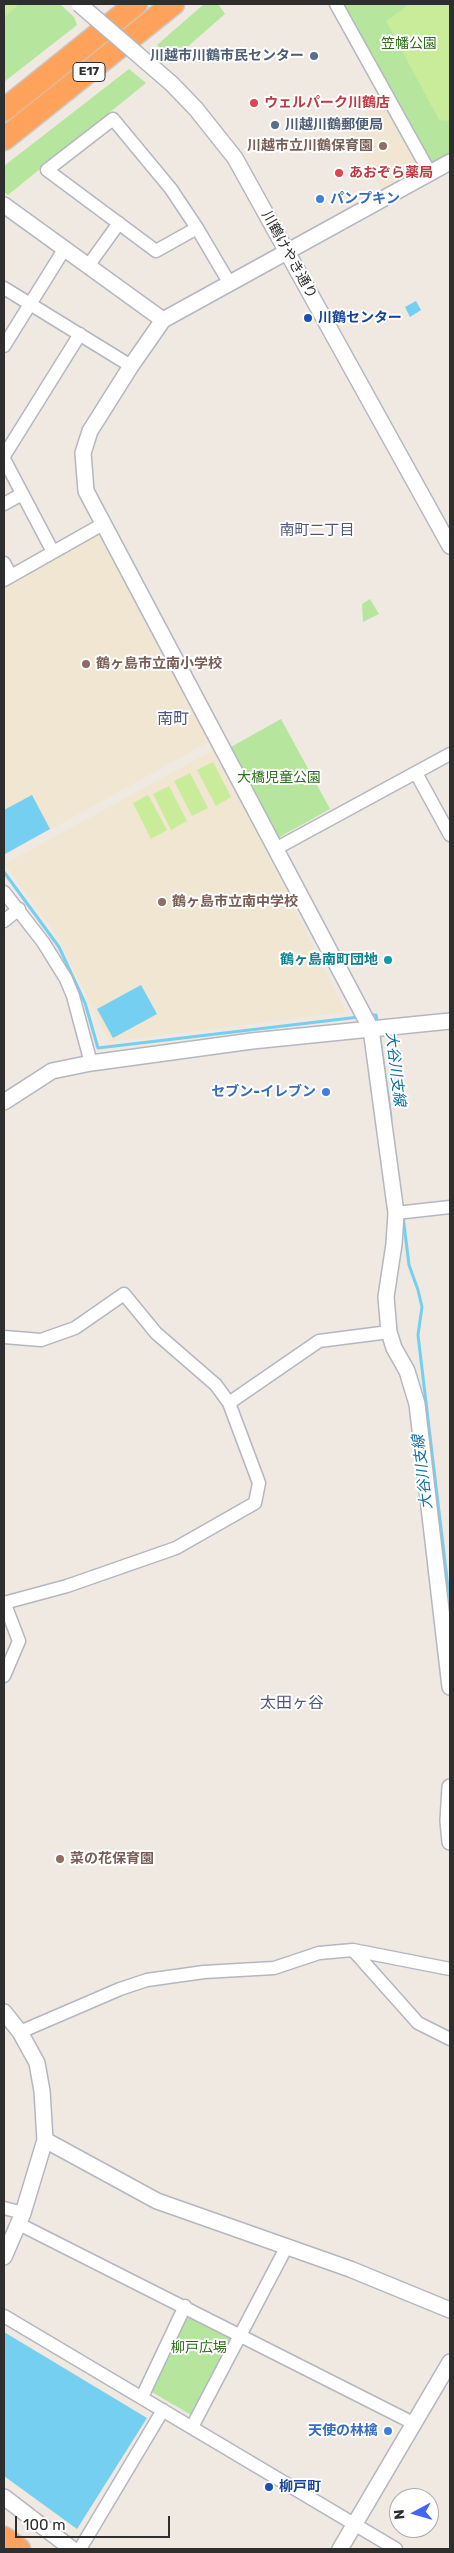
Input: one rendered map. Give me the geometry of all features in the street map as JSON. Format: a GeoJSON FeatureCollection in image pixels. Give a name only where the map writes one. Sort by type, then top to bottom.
{"type":"FeatureCollection","features":[{"type":"Feature","properties":{"kind":"highway","name":"E17"},"geometry":{"type":"LineString","coordinates":[[4,110],[136,4]]}},
{"type":"Feature","properties":{"kind":"highway","name":"E17"},"geometry":{"type":"LineString","coordinates":[[4,139],[173,4]]}},
{"type":"Feature","properties":{"kind":"highway"},"geometry":{"type":"LineString","coordinates":[[4,2538],[19,2549]]}},
{"type":"Feature","properties":{"kind":"street","name":"川鶴けやき通り"},"geometry":{"type":"LineString","coordinates":[[79,4],[172,84],[196,109],[235,158],[450,546]]}},
{"type":"Feature","properties":{"kind":"street"},"geometry":{"type":"LineString","coordinates":[[336,4],[430,173]]}},
{"type":"Feature","properties":{"kind":"street"},"geometry":{"type":"LineString","coordinates":[[198,228],[156,250],[47,170],[113,119],[171,189],[198,228],[230,284]]}},
{"type":"Feature","properties":{"kind":"street"},"geometry":{"type":"LineString","coordinates":[[450,162],[163,320],[90,430],[82,453],[86,491],[277,848],[366,1021],[396,1214],[394,1244],[386,1297],[389,1332],[394,1348],[407,1371],[417,1404],[450,1687]]}},
{"type":"Feature","properties":{"kind":"street"},"geometry":{"type":"LineString","coordinates":[[4,205],[163,320]]}},
{"type":"Feature","properties":{"kind":"street"},"geometry":{"type":"LineString","coordinates":[[88,266],[119,224]]}},
{"type":"Feature","properties":{"kind":"street"},"geometry":{"type":"LineString","coordinates":[[4,346],[65,248]]}},
{"type":"Feature","properties":{"kind":"street"},"geometry":{"type":"LineString","coordinates":[[4,288],[131,366]]}},
{"type":"Feature","properties":{"kind":"street"},"geometry":{"type":"LineString","coordinates":[[53,552],[4,458],[80,334]]}},
{"type":"Feature","properties":{"kind":"street"},"geometry":{"type":"LineString","coordinates":[[4,504],[22,494]]}},
{"type":"Feature","properties":{"kind":"street"},"geometry":{"type":"LineString","coordinates":[[4,563],[7,578],[103,524]]}},
{"type":"Feature","properties":{"kind":"street"},"geometry":{"type":"LineString","coordinates":[[277,848],[450,754]]}},
{"type":"Feature","properties":{"kind":"street"},"geometry":{"type":"LineString","coordinates":[[416,773],[450,835]]}},
{"type":"Feature","properties":{"kind":"street"},"geometry":{"type":"LineString","coordinates":[[4,892],[19,909],[66,979],[73,996],[91,1063]]}},
{"type":"Feature","properties":{"kind":"street"},"geometry":{"type":"LineString","coordinates":[[4,921],[19,909]]}},
{"type":"Feature","properties":{"kind":"street"},"geometry":{"type":"LineString","coordinates":[[4,1102],[52,1072],[91,1063],[252,1041],[366,1021],[450,1021]]}},
{"type":"Feature","properties":{"kind":"street"},"geometry":{"type":"LineString","coordinates":[[396,1214],[450,1207]]}},
{"type":"Feature","properties":{"kind":"street"},"geometry":{"type":"LineString","coordinates":[[4,1337],[41,1340],[75,1328],[124,1294],[156,1333],[216,1384],[229,1403],[259,1483],[255,1503],[176,1548],[67,1586],[4,1602],[19,1641],[4,1676]]}},
{"type":"Feature","properties":{"kind":"street"},"geometry":{"type":"LineString","coordinates":[[229,1403],[319,1341],[389,1332]]}},
{"type":"Feature","properties":{"kind":"street"},"geometry":{"type":"LineString","coordinates":[[450,1787],[450,1842]]}},
{"type":"Feature","properties":{"kind":"street"},"geometry":{"type":"LineString","coordinates":[[353,1950],[418,2023],[450,2040]]}},
{"type":"Feature","properties":{"kind":"street"},"geometry":{"type":"LineString","coordinates":[[20,2032],[120,1989],[147,1980],[204,1972],[274,1968],[319,1952],[353,1950],[450,1969]]}},
{"type":"Feature","properties":{"kind":"street"},"geometry":{"type":"LineString","coordinates":[[4,2014],[20,2032],[37,2063],[42,2091],[45,2140],[21,2219],[4,2257]]}},
{"type":"Feature","properties":{"kind":"street"},"geometry":{"type":"LineString","coordinates":[[45,2140],[157,2201],[350,2269],[450,2310]]}},
{"type":"Feature","properties":{"kind":"street"},"geometry":{"type":"LineString","coordinates":[[4,2208],[21,2219],[186,2306],[415,2424]]}},
{"type":"Feature","properties":{"kind":"street"},"geometry":{"type":"LineString","coordinates":[[192,2427],[287,2246]]}},
{"type":"Feature","properties":{"kind":"street"},"geometry":{"type":"LineString","coordinates":[[142,2397],[186,2306]]}},
{"type":"Feature","properties":{"kind":"street"},"geometry":{"type":"LineString","coordinates":[[4,2316],[396,2549]]}},
{"type":"Feature","properties":{"kind":"street"},"geometry":{"type":"LineString","coordinates":[[340,2549],[450,2362]]}},
{"type":"Feature","properties":{"kind":"street"},"geometry":{"type":"LineString","coordinates":[[80,2549],[163,2410]]}},
{"type":"Feature","properties":{"kind":"street"},"geometry":{"type":"LineString","coordinates":[[4,2497],[72,2549]]}},
{"type":"Feature","properties":{"kind":"shaded area","name":"川越市立川鶴保育園"},"geometry":{"type":"Polygon","coordinates":[[[385,102],[421,167],[382,189],[345,124],[385,102]]]}},
{"type":"Feature","properties":{"kind":"shaded area","name":"鶴ヶ島市立南小学校"},"geometry":{"type":"Polygon","coordinates":[[[98,534],[210,741],[4,855],[4,587],[98,534]]]}},
{"type":"Feature","properties":{"kind":"shaded area","name":"鶴ヶ島市立南中学校"},"geometry":{"type":"Polygon","coordinates":[[[215,749],[346,1012],[109,1042],[60,940],[5,864],[215,749]]]}},
{"type":"Feature","properties":{"kind":"green space"},"geometry":{"type":"Polygon","coordinates":[[[4,4],[60,4],[74,17],[77,25],[4,82],[4,4]]]}},
{"type":"Feature","properties":{"kind":"green space"},"geometry":{"type":"Polygon","coordinates":[[[4,4],[19,4],[4,18],[4,4]]]}},
{"type":"Feature","properties":{"kind":"green space"},"geometry":{"type":"Polygon","coordinates":[[[204,4],[218,4],[225,14],[170,62],[157,45],[204,4]]]}},
{"type":"Feature","properties":{"kind":"green space","name":"笠幡公園"},"geometry":{"type":"Polygon","coordinates":[[[340,4],[450,4],[450,155],[435,163],[430,162],[340,4]]]}},
{"type":"Feature","properties":{"kind":"green space"},"geometry":{"type":"Polygon","coordinates":[[[410,4],[450,4],[450,121],[439,120],[386,21],[410,4]]]}},
{"type":"Feature","properties":{"kind":"green space"},"geometry":{"type":"Polygon","coordinates":[[[129,69],[146,83],[8,195],[4,192],[4,166],[129,69]]]}},
{"type":"Feature","properties":{"kind":"green space"},"geometry":{"type":"Polygon","coordinates":[[[370,599],[379,614],[363,622],[362,604],[370,599]]]}},
{"type":"Feature","properties":{"kind":"green space","name":"大橋児童公園"},"geometry":{"type":"Polygon","coordinates":[[[281,719],[330,809],[278,838],[229,748],[281,719]]]}},
{"type":"Feature","properties":{"kind":"green space"},"geometry":{"type":"Polygon","coordinates":[[[213,762],[231,797],[216,806],[197,770],[213,762]]]}},
{"type":"Feature","properties":{"kind":"green space"},"geometry":{"type":"Polygon","coordinates":[[[190,773],[208,808],[192,816],[174,781],[190,773]]]}},
{"type":"Feature","properties":{"kind":"green space"},"geometry":{"type":"Polygon","coordinates":[[[169,786],[187,821],[171,830],[153,794],[169,786]]]}},
{"type":"Feature","properties":{"kind":"green space"},"geometry":{"type":"Polygon","coordinates":[[[148,795],[167,830],[151,839],[133,803],[148,795]]]}},
{"type":"Feature","properties":{"kind":"green space","name":"柳戸広場"},"geometry":{"type":"Polygon","coordinates":[[[188,2314],[234,2337],[193,2416],[150,2391],[188,2314]]]}},
{"type":"Feature","properties":{"kind":"water"},"geometry":{"type":"Polygon","coordinates":[[[416,301],[421,310],[410,317],[405,307],[416,301]]]}},
{"type":"Feature","properties":{"kind":"water"},"geometry":{"type":"Polygon","coordinates":[[[32,795],[50,829],[5,854],[4,810],[32,795]]]}},
{"type":"Feature","properties":{"kind":"water"},"geometry":{"type":"Polygon","coordinates":[[[141,985],[157,1014],[113,1038],[97,1009],[141,985]]]}},
{"type":"Feature","properties":{"kind":"water"},"geometry":{"type":"Polygon","coordinates":[[[4,2332],[147,2418],[77,2529],[4,2476],[4,2332]]]}},
{"type":"Feature","properties":{"kind":"waterway","name":"大谷川支線"},"geometry":{"type":"LineString","coordinates":[[4,872],[59,947],[85,1003],[98,1048],[359,1017]]}},
{"type":"Feature","properties":{"kind":"waterway","name":"大谷川支線"},"geometry":{"type":"LineString","coordinates":[[370,1015],[376,1015],[378,1024]]}},
{"type":"Feature","properties":{"kind":"waterway","name":"大谷川支線"},"geometry":{"type":"LineString","coordinates":[[379,1033],[391,1118]]}},
{"type":"Feature","properties":{"kind":"waterway","name":"大谷川支線"},"geometry":{"type":"LineString","coordinates":[[403,1216],[409,1265],[422,1307],[418,1335],[450,1604]]}},
{"type":"Feature","properties":{"kind":"place","name":"川越市川鶴市民センター"},"geometry":{"type":"Point","coordinates":[314,56]}},
{"type":"Feature","properties":{"kind":"place","name":"ウェルパーク川鶴店"},"geometry":{"type":"Point","coordinates":[254,103]}},
{"type":"Feature","properties":{"kind":"place","name":"川越川鶴郵便局"},"geometry":{"type":"Point","coordinates":[275,125]}},
{"type":"Feature","properties":{"kind":"place","name":"川越市立川鶴保育園"},"geometry":{"type":"Point","coordinates":[383,146]}},
{"type":"Feature","properties":{"kind":"place","name":"あおぞら薬局"},"geometry":{"type":"Point","coordinates":[339,173]}},
{"type":"Feature","properties":{"kind":"place","name":"パンプキン"},"geometry":{"type":"Point","coordinates":[320,199]}},
{"type":"Feature","properties":{"kind":"place","name":"川鶴センター"},"geometry":{"type":"Point","coordinates":[308,318]}},
{"type":"Feature","properties":{"kind":"place","name":"鶴ヶ島市立南小学校"},"geometry":{"type":"Point","coordinates":[86,664]}},
{"type":"Feature","properties":{"kind":"place","name":"鶴ヶ島市立南中学校"},"geometry":{"type":"Point","coordinates":[162,902]}},
{"type":"Feature","properties":{"kind":"place","name":"鶴ヶ島南町団地"},"geometry":{"type":"Point","coordinates":[388,960]}},
{"type":"Feature","properties":{"kind":"place","name":"セブン-イレブン"},"geometry":{"type":"Point","coordinates":[326,1092]}},
{"type":"Feature","properties":{"kind":"place","name":"菜の花保育園"},"geometry":{"type":"Point","coordinates":[60,1859]}},
{"type":"Feature","properties":{"kind":"place","name":"天使の林檎"},"geometry":{"type":"Point","coordinates":[388,2431]}},
{"type":"Feature","properties":{"kind":"place","name":"柳戸町"},"geometry":{"type":"Point","coordinates":[269,2487]}},
{"type":"Feature","properties":{"kind":"district","name":"南町二丁目"},"geometry":{"type":"Point","coordinates":[317,531]}},
{"type":"Feature","properties":{"kind":"district","name":"南町"},"geometry":{"type":"Point","coordinates":[173,719]}},
{"type":"Feature","properties":{"kind":"district","name":"太田ヶ谷"},"geometry":{"type":"Point","coordinates":[292,1703]}}]}
